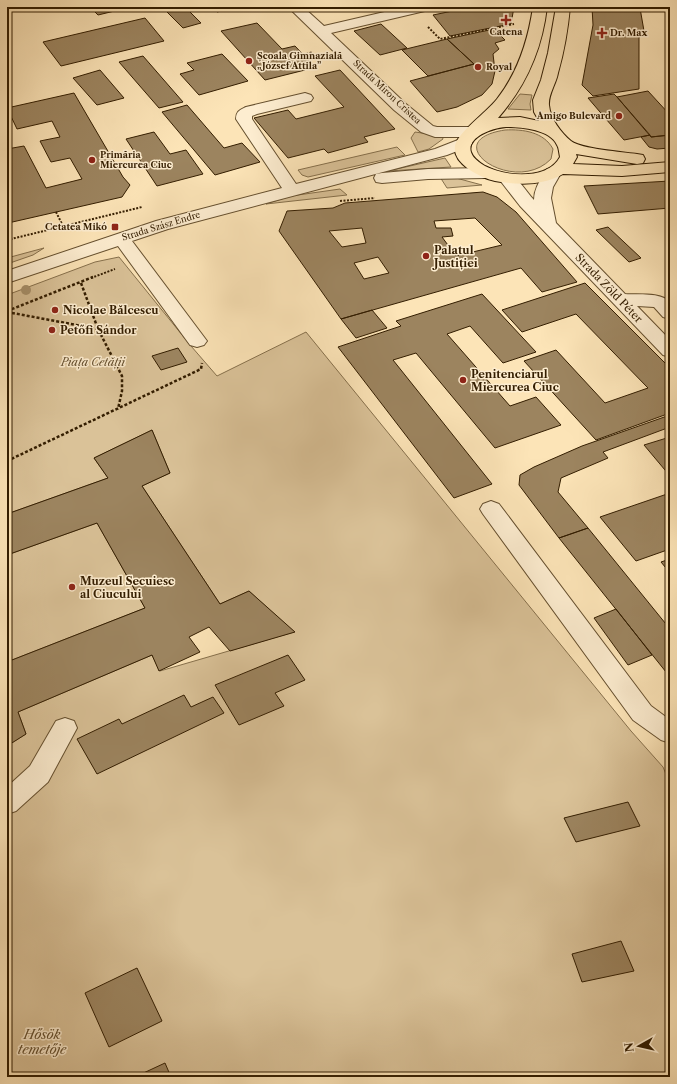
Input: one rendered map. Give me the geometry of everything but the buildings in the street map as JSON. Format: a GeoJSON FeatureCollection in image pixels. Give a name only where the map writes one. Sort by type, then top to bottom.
{"type":"FeatureCollection","features":[{"type":"Feature","properties":{"kind":"main road"},"geometry":{"type":"LineString","coordinates":[[557,171],[568,158],[568,151],[561,139],[546,122],[542,112],[541,102],[562,30],[563,7]]}},
{"type":"Feature","properties":{"kind":"main road"},"geometry":{"type":"LineString","coordinates":[[539,13],[525,68],[516,85],[497,110],[471,135],[462,149],[464,156],[473,165],[486,173],[507,179],[532,179],[557,171],[622,171],[670,167]]}},
{"type":"Feature","properties":{"kind":"main road"},"geometry":{"type":"LineString","coordinates":[[471,135],[500,123],[520,122],[539,126],[583,151],[670,162]]}},
{"type":"Feature","properties":{"kind":"street","name":"Strada Miron Cristea"},"geometry":{"type":"LineString","coordinates":[[296,7],[400,107],[427,129],[435,132],[471,135]]}},
{"type":"Feature","properties":{"kind":"street"},"geometry":{"type":"LineString","coordinates":[[322,31],[417,9]]}},
{"type":"Feature","properties":{"kind":"street"},"geometry":{"type":"LineString","coordinates":[[292,190],[244,119],[244,114],[252,110],[305,98]]}},
{"type":"Feature","properties":{"kind":"street","name":"Strada Szász Endre"},"geometry":{"type":"LineString","coordinates":[[7,278],[121,238],[196,215],[441,152],[471,135]]}},
{"type":"Feature","properties":{"kind":"street","name":"Strada Zöld Péter"},"geometry":{"type":"LineString","coordinates":[[548,224],[542,202],[543,191],[557,171]]}},
{"type":"Feature","properties":{"kind":"street","name":"Strada Szász Endre"},"geometry":{"type":"LineString","coordinates":[[317,184],[428,174],[486,173]]}},
{"type":"Feature","properties":{"kind":"street","name":"Strada Zöld Péter"},"geometry":{"type":"LineString","coordinates":[[507,179],[526,202],[670,351]]}},
{"type":"Feature","properties":{"kind":"street"},"geometry":{"type":"LineString","coordinates":[[121,238],[138,259],[168,303],[197,341]]}},
{"type":"Feature","properties":{"kind":"street"},"geometry":{"type":"LineString","coordinates":[[619,299],[659,302],[670,313]]}},
{"type":"Feature","properties":{"kind":"street"},"geometry":{"type":"LineString","coordinates":[[491,509],[642,713],[670,733]]}},
{"type":"Feature","properties":{"kind":"street"},"geometry":{"type":"LineString","coordinates":[[7,803],[39,774],[65,728]]}},
{"type":"Feature","properties":{"kind":"path"},"geometry":{"type":"LineString","coordinates":[[417,9],[440,39],[539,13]]}},
{"type":"Feature","properties":{"kind":"path"},"geometry":{"type":"LineString","coordinates":[[334,202],[379,198]]}},
{"type":"Feature","properties":{"kind":"path"},"geometry":{"type":"LineString","coordinates":[[7,240],[148,205]]}},
{"type":"Feature","properties":{"kind":"path"},"geometry":{"type":"LineString","coordinates":[[56,212],[63,226]]}},
{"type":"Feature","properties":{"kind":"path"},"geometry":{"type":"LineString","coordinates":[[7,312],[138,259]]}},
{"type":"Feature","properties":{"kind":"path"},"geometry":{"type":"LineString","coordinates":[[81,283],[98,329],[122,376],[122,391],[118,409]]}},
{"type":"Feature","properties":{"kind":"path"},"geometry":{"type":"LineString","coordinates":[[7,312],[98,329]]}},
{"type":"Feature","properties":{"kind":"path"},"geometry":{"type":"LineString","coordinates":[[7,461],[201,369]]}},
{"type":"Feature","properties":{"kind":"green space"},"geometry":{"type":"Polygon","coordinates":[[[520,94],[532,95],[530,104],[531,110],[508,109],[520,94]]]}},
{"type":"Feature","properties":{"kind":"green space"},"geometry":{"type":"Polygon","coordinates":[[[505,130],[526,131],[539,135],[549,143],[553,149],[551,159],[535,169],[518,172],[501,169],[488,163],[479,154],[477,145],[485,136],[505,130]]]}},
{"type":"Feature","properties":{"kind":"green space"},"geometry":{"type":"Polygon","coordinates":[[[415,132],[442,136],[443,139],[429,149],[418,152],[411,138],[415,132]]]}},
{"type":"Feature","properties":{"kind":"green space"},"geometry":{"type":"Polygon","coordinates":[[[397,147],[405,155],[308,177],[302,175],[298,170],[397,147]]]}},
{"type":"Feature","properties":{"kind":"green space"},"geometry":{"type":"Polygon","coordinates":[[[445,158],[451,167],[388,171],[445,158]]]}},
{"type":"Feature","properties":{"kind":"green space"},"geometry":{"type":"Polygon","coordinates":[[[440,177],[456,178],[482,185],[447,188],[440,177]]]}},
{"type":"Feature","properties":{"kind":"green space"},"geometry":{"type":"Polygon","coordinates":[[[340,189],[347,195],[266,204],[291,196],[340,189]]]}},
{"type":"Feature","properties":{"kind":"green space"},"geometry":{"type":"Polygon","coordinates":[[[44,248],[33,255],[7,264],[7,258],[44,248]]]}},
{"type":"Feature","properties":{"kind":"green space"},"geometry":{"type":"Polygon","coordinates":[[[119,257],[217,376],[306,332],[631,731],[663,767],[670,784],[670,1077],[7,1077],[7,746],[26,734],[18,712],[152,655],[160,671],[294,632],[249,591],[220,604],[142,486],[170,473],[152,430],[94,458],[108,478],[7,514],[7,295],[95,262],[119,257]]]}},
{"type":"Feature","properties":{"kind":"green space"},"geometry":{"type":"Polygon","coordinates":[[[97,523],[145,608],[12,660],[7,651],[7,555],[97,523]]]}},
{"type":"Feature","properties":{"kind":"place","name":"Catena"},"geometry":{"type":"Point","coordinates":[506,20]}},
{"type":"Feature","properties":{"kind":"place","name":"Dr. Max"},"geometry":{"type":"Point","coordinates":[602,33]}},
{"type":"Feature","properties":{"kind":"place","name":"Școala Gimnazială „József Attila”"},"geometry":{"type":"Point","coordinates":[249,61]}},
{"type":"Feature","properties":{"kind":"place","name":"Royal"},"geometry":{"type":"Point","coordinates":[478,67]}},
{"type":"Feature","properties":{"kind":"place","name":"Amigo Bulevard"},"geometry":{"type":"Point","coordinates":[619,116]}},
{"type":"Feature","properties":{"kind":"place","name":"Primăria Miercurea Ciuc"},"geometry":{"type":"Point","coordinates":[92,160]}},
{"type":"Feature","properties":{"kind":"place","name":"Cetatea Mikó"},"geometry":{"type":"Point","coordinates":[115,227]}},
{"type":"Feature","properties":{"kind":"place","name":"Palatul Justiției"},"geometry":{"type":"Point","coordinates":[426,256]}},
{"type":"Feature","properties":{"kind":"place","name":"Nicolae Bălcescu"},"geometry":{"type":"Point","coordinates":[55,310]}},
{"type":"Feature","properties":{"kind":"place","name":"Petőfi Sándor"},"geometry":{"type":"Point","coordinates":[52,330]}},
{"type":"Feature","properties":{"kind":"place","name":"Penitenciarul Miercurea Ciuc"},"geometry":{"type":"Point","coordinates":[463,380]}},
{"type":"Feature","properties":{"kind":"place","name":"Muzeul Secuiesc al Ciucului"},"geometry":{"type":"Point","coordinates":[72,587]}},
{"type":"Feature","properties":{"kind":"park label","name":"Piața Cetății"},"geometry":{"type":"Point","coordinates":[93,362]}},
{"type":"Feature","properties":{"kind":"park label","name":"Hősök temetője"},"geometry":{"type":"Point","coordinates":[42,1042]}}]}
